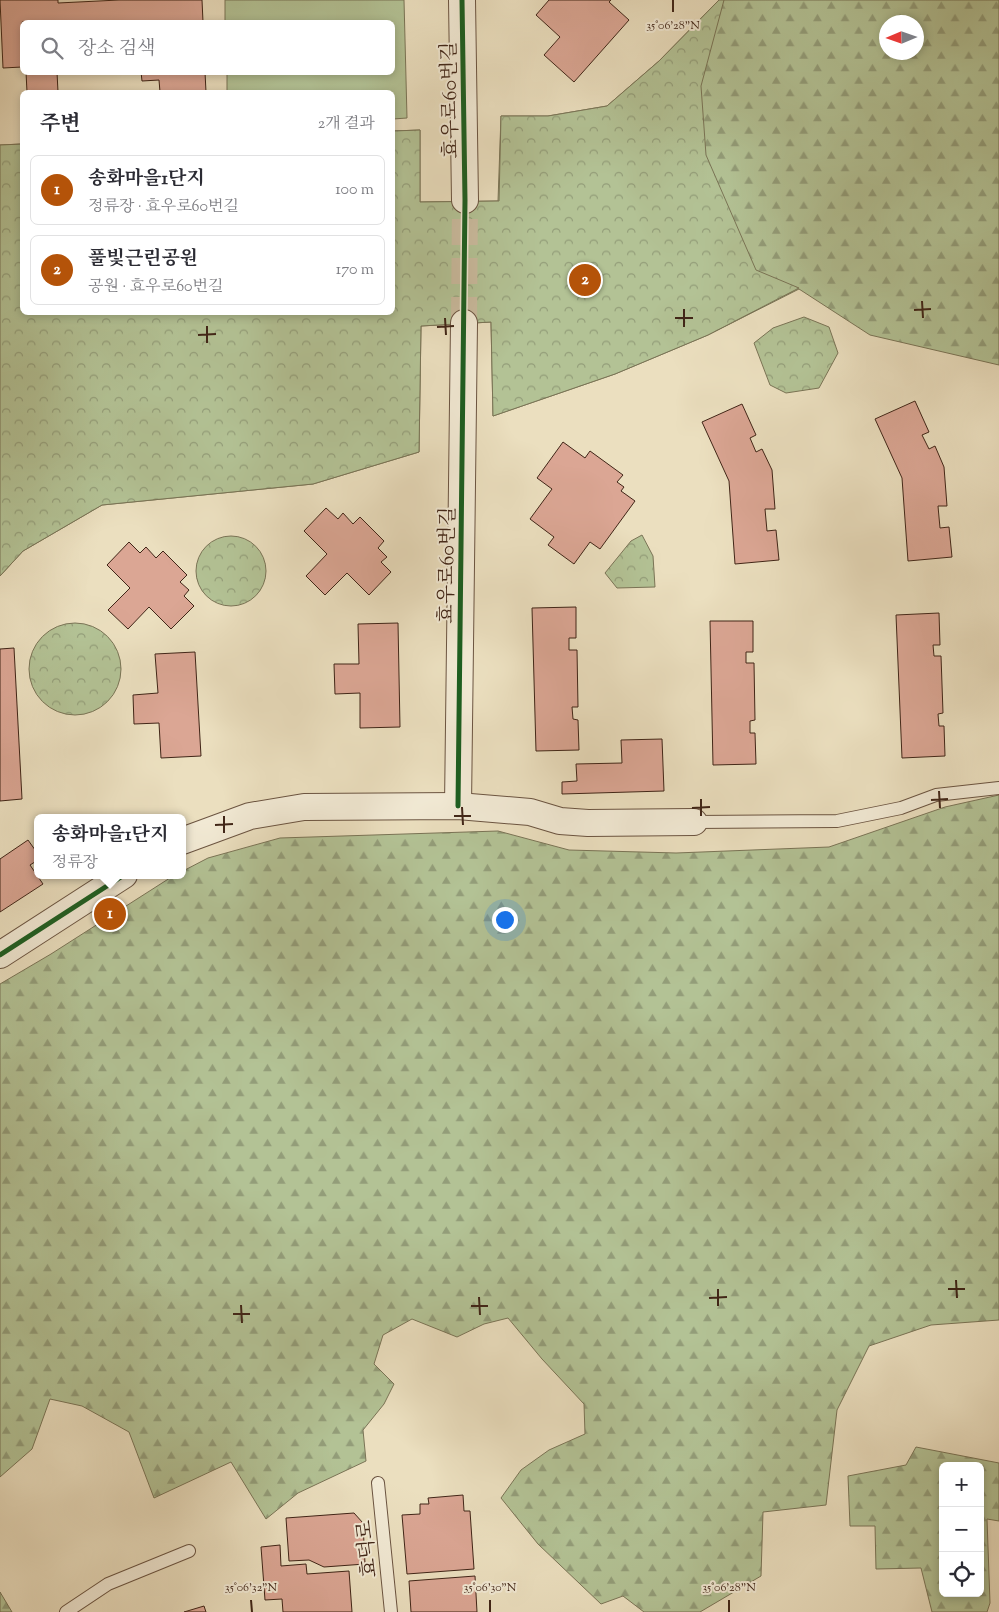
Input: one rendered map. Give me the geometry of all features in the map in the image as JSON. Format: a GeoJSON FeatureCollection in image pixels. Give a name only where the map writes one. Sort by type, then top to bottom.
{"type":"FeatureCollection","features":[{"type":"Feature","properties":{"kind":"street","name":"효우로60번길"},"geometry":{"type":"LineString","coordinates":[[462,0],[465,200]]}},
{"type":"Feature","properties":{"kind":"street","name":"효우로60번길"},"geometry":{"type":"LineString","coordinates":[[458,806],[464,323]]}},
{"type":"Feature","properties":{"kind":"street"},"geometry":{"type":"LineString","coordinates":[[186,840],[250,816],[304,808],[458,806],[530,812],[560,821],[588,823],[694,822]]}},
{"type":"Feature","properties":{"kind":"street"},"geometry":{"type":"LineString","coordinates":[[0,955],[118,879]]}},
{"type":"Feature","properties":{"kind":"lane"},"geometry":{"type":"LineString","coordinates":[[694,822],[837,821],[901,808],[936,795],[999,788]]}},
{"type":"Feature","properties":{"kind":"lane","name":"효덕로"},"geometry":{"type":"LineString","coordinates":[[378,1483],[391,1612]]}},
{"type":"Feature","properties":{"kind":"lane"},"geometry":{"type":"LineString","coordinates":[[66,1612],[108,1584],[189,1552]]}},
{"type":"Feature","properties":{"kind":"green space"},"geometry":{"type":"Polygon","coordinates":[[[225,0],[404,0],[407,118],[395,119],[395,90],[227,90],[227,75],[395,75],[395,20],[225,20],[225,0]]]}},
{"type":"Feature","properties":{"kind":"green space"},"geometry":{"type":"Polygon","coordinates":[[[719,0],[999,0],[999,365],[870,335],[799,289],[708,335],[615,374],[493,416],[491,322],[421,326],[419,452],[313,484],[102,505],[23,551],[0,576],[0,145],[20,144],[20,315],[395,315],[395,131],[420,130],[420,202],[498,201],[501,116],[548,116],[607,106],[659,61],[719,0]]]}},
{"type":"Feature","properties":{"kind":"green space"},"geometry":{"type":"Polygon","coordinates":[[[719,0],[724,0],[701,86],[706,155],[756,270],[799,288],[708,335],[615,374],[493,416],[491,322],[421,326],[419,452],[313,484],[102,505],[23,551],[0,576],[0,145],[20,144],[20,315],[395,315],[395,131],[420,130],[420,202],[499,201],[501,116],[548,116],[607,106],[659,61],[719,0]]]}},
{"type":"Feature","properties":{"kind":"green space"},"geometry":{"type":"Polygon","coordinates":[[[804,317],[829,327],[838,353],[819,388],[786,393],[770,385],[754,343],[773,328],[804,317]]]}},
{"type":"Feature","properties":{"kind":"green space"},"geometry":{"type":"Polygon","coordinates":[[[642,535],[653,556],[655,587],[617,588],[605,573],[631,541],[642,535]]]}},
{"type":"Feature","properties":{"kind":"green space"},"geometry":{"type":"Polygon","coordinates":[[[231,536],[244,539],[256,546],[263,558],[266,571],[263,584],[256,596],[244,603],[231,606],[218,603],[206,596],[199,584],[196,571],[199,558],[206,546],[218,539],[231,536]]]}},
{"type":"Feature","properties":{"kind":"green space"},"geometry":{"type":"Polygon","coordinates":[[[75,623],[92,627],[107,637],[117,652],[121,669],[117,686],[107,701],[92,711],[75,715],[58,711],[43,701],[33,686],[29,669],[33,652],[43,637],[58,627],[75,623]]]}},
{"type":"Feature","properties":{"kind":"green space"},"geometry":{"type":"Polygon","coordinates":[[[999,795],[999,1320],[931,1325],[869,1346],[837,1410],[826,1505],[763,1512],[761,1576],[700,1612],[644,1612],[623,1596],[601,1604],[538,1544],[501,1498],[521,1470],[549,1450],[585,1434],[584,1404],[542,1359],[508,1318],[484,1324],[457,1337],[412,1319],[383,1335],[374,1364],[394,1384],[384,1404],[363,1430],[366,1461],[298,1493],[266,1519],[231,1462],[154,1498],[129,1432],[82,1406],[50,1399],[32,1449],[0,1477],[0,984],[51,954],[168,879],[186,879],[186,869],[208,858],[280,838],[498,831],[569,850],[676,853],[829,847],[945,807],[999,795]]]}},
{"type":"Feature","properties":{"kind":"green space"},"geometry":{"type":"Polygon","coordinates":[[[916,1447],[999,1463],[999,1521],[987,1519],[990,1603],[987,1612],[932,1612],[921,1568],[876,1569],[875,1526],[850,1526],[848,1476],[906,1465],[916,1447]]]}},
{"type":"Feature","properties":{"kind":"green space"},"geometry":{"type":"Polygon","coordinates":[[[0,1592],[12,1612],[0,1612],[0,1592]]]}},
{"type":"Feature","properties":{"kind":"building"},"geometry":{"type":"Polygon","coordinates":[[[0,0],[58,0],[58,3],[119,0],[202,0],[203,20],[20,20],[20,67],[3,68],[0,0]]]}},
{"type":"Feature","properties":{"kind":"building"},"geometry":{"type":"Polygon","coordinates":[[[549,0],[611,0],[609,2],[629,20],[574,82],[544,55],[560,37],[536,15],[549,0]]]}},
{"type":"Feature","properties":{"kind":"building"},"geometry":{"type":"Polygon","coordinates":[[[26,75],[57,75],[58,90],[27,90],[26,75]]]}},
{"type":"Feature","properties":{"kind":"building"},"geometry":{"type":"Polygon","coordinates":[[[141,75],[205,75],[206,90],[160,90],[159,80],[142,81],[141,75]]]}},
{"type":"Feature","properties":{"kind":"building"},"geometry":{"type":"Polygon","coordinates":[[[915,401],[929,432],[922,435],[929,449],[935,446],[944,467],[947,506],[938,506],[940,528],[949,527],[952,557],[908,561],[902,478],[875,419],[915,401]]]}},
{"type":"Feature","properties":{"kind":"building"},"geometry":{"type":"Polygon","coordinates":[[[742,404],[756,435],[750,438],[756,452],[762,449],[772,470],[775,509],[765,509],[767,531],[776,530],[779,560],[735,564],[729,481],[702,422],[742,404]]]}},
{"type":"Feature","properties":{"kind":"building"},"geometry":{"type":"Polygon","coordinates":[[[563,442],[585,458],[590,451],[623,475],[617,482],[624,487],[621,491],[635,501],[600,549],[590,542],[574,564],[548,545],[554,537],[530,519],[552,489],[537,478],[563,442]]]}},
{"type":"Feature","properties":{"kind":"building"},"geometry":{"type":"Polygon","coordinates":[[[326,508],[338,519],[343,513],[353,524],[360,517],[384,541],[378,548],[387,557],[381,562],[391,572],[369,595],[347,573],[325,595],[306,576],[327,554],[304,531],[326,508]]]}},
{"type":"Feature","properties":{"kind":"building"},"geometry":{"type":"Polygon","coordinates":[[[129,542],[140,553],[146,547],[156,558],[163,551],[187,575],[180,582],[189,590],[184,596],[194,606],[171,629],[149,607],[128,629],[108,610],[130,588],[107,565],[129,542]]]}},
{"type":"Feature","properties":{"kind":"building"},"geometry":{"type":"Polygon","coordinates":[[[576,607],[576,638],[569,638],[569,650],[577,650],[578,707],[572,707],[573,719],[578,720],[579,750],[536,751],[532,608],[576,607]]]}},
{"type":"Feature","properties":{"kind":"building"},"geometry":{"type":"Polygon","coordinates":[[[939,613],[940,645],[933,645],[934,656],[941,656],[943,713],[938,714],[939,726],[944,726],[945,756],[902,758],[896,615],[939,613]]]}},
{"type":"Feature","properties":{"kind":"building"},"geometry":{"type":"Polygon","coordinates":[[[710,621],[753,621],[753,652],[746,652],[746,663],[754,663],[755,720],[750,721],[750,733],[755,733],[756,764],[713,765],[710,621]]]}},
{"type":"Feature","properties":{"kind":"building"},"geometry":{"type":"Polygon","coordinates":[[[398,623],[400,727],[360,728],[360,693],[335,694],[334,664],[359,664],[358,624],[398,623]]]}},
{"type":"Feature","properties":{"kind":"building"},"geometry":{"type":"Polygon","coordinates":[[[14,648],[22,799],[0,801],[0,649],[14,648]]]}},
{"type":"Feature","properties":{"kind":"building"},"geometry":{"type":"Polygon","coordinates":[[[195,652],[201,756],[161,758],[159,723],[134,724],[133,695],[158,693],[155,654],[195,652]]]}},
{"type":"Feature","properties":{"kind":"building"},"geometry":{"type":"Polygon","coordinates":[[[662,739],[664,791],[562,794],[562,782],[577,781],[576,764],[622,763],[621,740],[662,739]]]}},
{"type":"Feature","properties":{"kind":"building"},"geometry":{"type":"Polygon","coordinates":[[[28,840],[34,848],[34,862],[30,865],[34,871],[34,879],[40,879],[43,884],[0,912],[0,859],[28,840]]]}},
{"type":"Feature","properties":{"kind":"building"},"geometry":{"type":"Polygon","coordinates":[[[463,1495],[464,1511],[470,1511],[474,1569],[407,1574],[402,1515],[420,1514],[420,1504],[429,1504],[428,1498],[463,1495]]]}},
{"type":"Feature","properties":{"kind":"building"},"geometry":{"type":"Polygon","coordinates":[[[354,1513],[363,1523],[365,1564],[324,1567],[309,1560],[289,1561],[286,1518],[354,1513]]]}},
{"type":"Feature","properties":{"kind":"building"},"geometry":{"type":"Polygon","coordinates":[[[280,1545],[281,1566],[306,1564],[307,1574],[349,1571],[352,1612],[283,1612],[282,1599],[265,1600],[261,1547],[280,1545]]]}},
{"type":"Feature","properties":{"kind":"building"},"geometry":{"type":"Polygon","coordinates":[[[475,1576],[477,1612],[411,1612],[409,1581],[475,1576]]]}},
{"type":"Feature","properties":{"kind":"building"},"geometry":{"type":"Polygon","coordinates":[[[204,1606],[206,1612],[184,1612],[204,1606]]]}},
{"type":"Feature","properties":{"kind":"tunnel"},"geometry":{"type":"LineString","coordinates":[[464,323],[465,200]]}},
{"type":"Feature","properties":{"kind":"cycle path"},"geometry":{"type":"LineString","coordinates":[[458,806],[465,200],[462,0]]}},
{"type":"Feature","properties":{"kind":"cycle path"},"geometry":{"type":"LineString","coordinates":[[0,955],[118,879]]}},
{"type":"Feature","properties":{"kind":"place","name":"풀빛근린공원"},"geometry":{"type":"Point","coordinates":[585,280]}},
{"type":"Feature","properties":{"kind":"place","name":"송화마을1단지"},"geometry":{"type":"Point","coordinates":[110,914]}}]}
